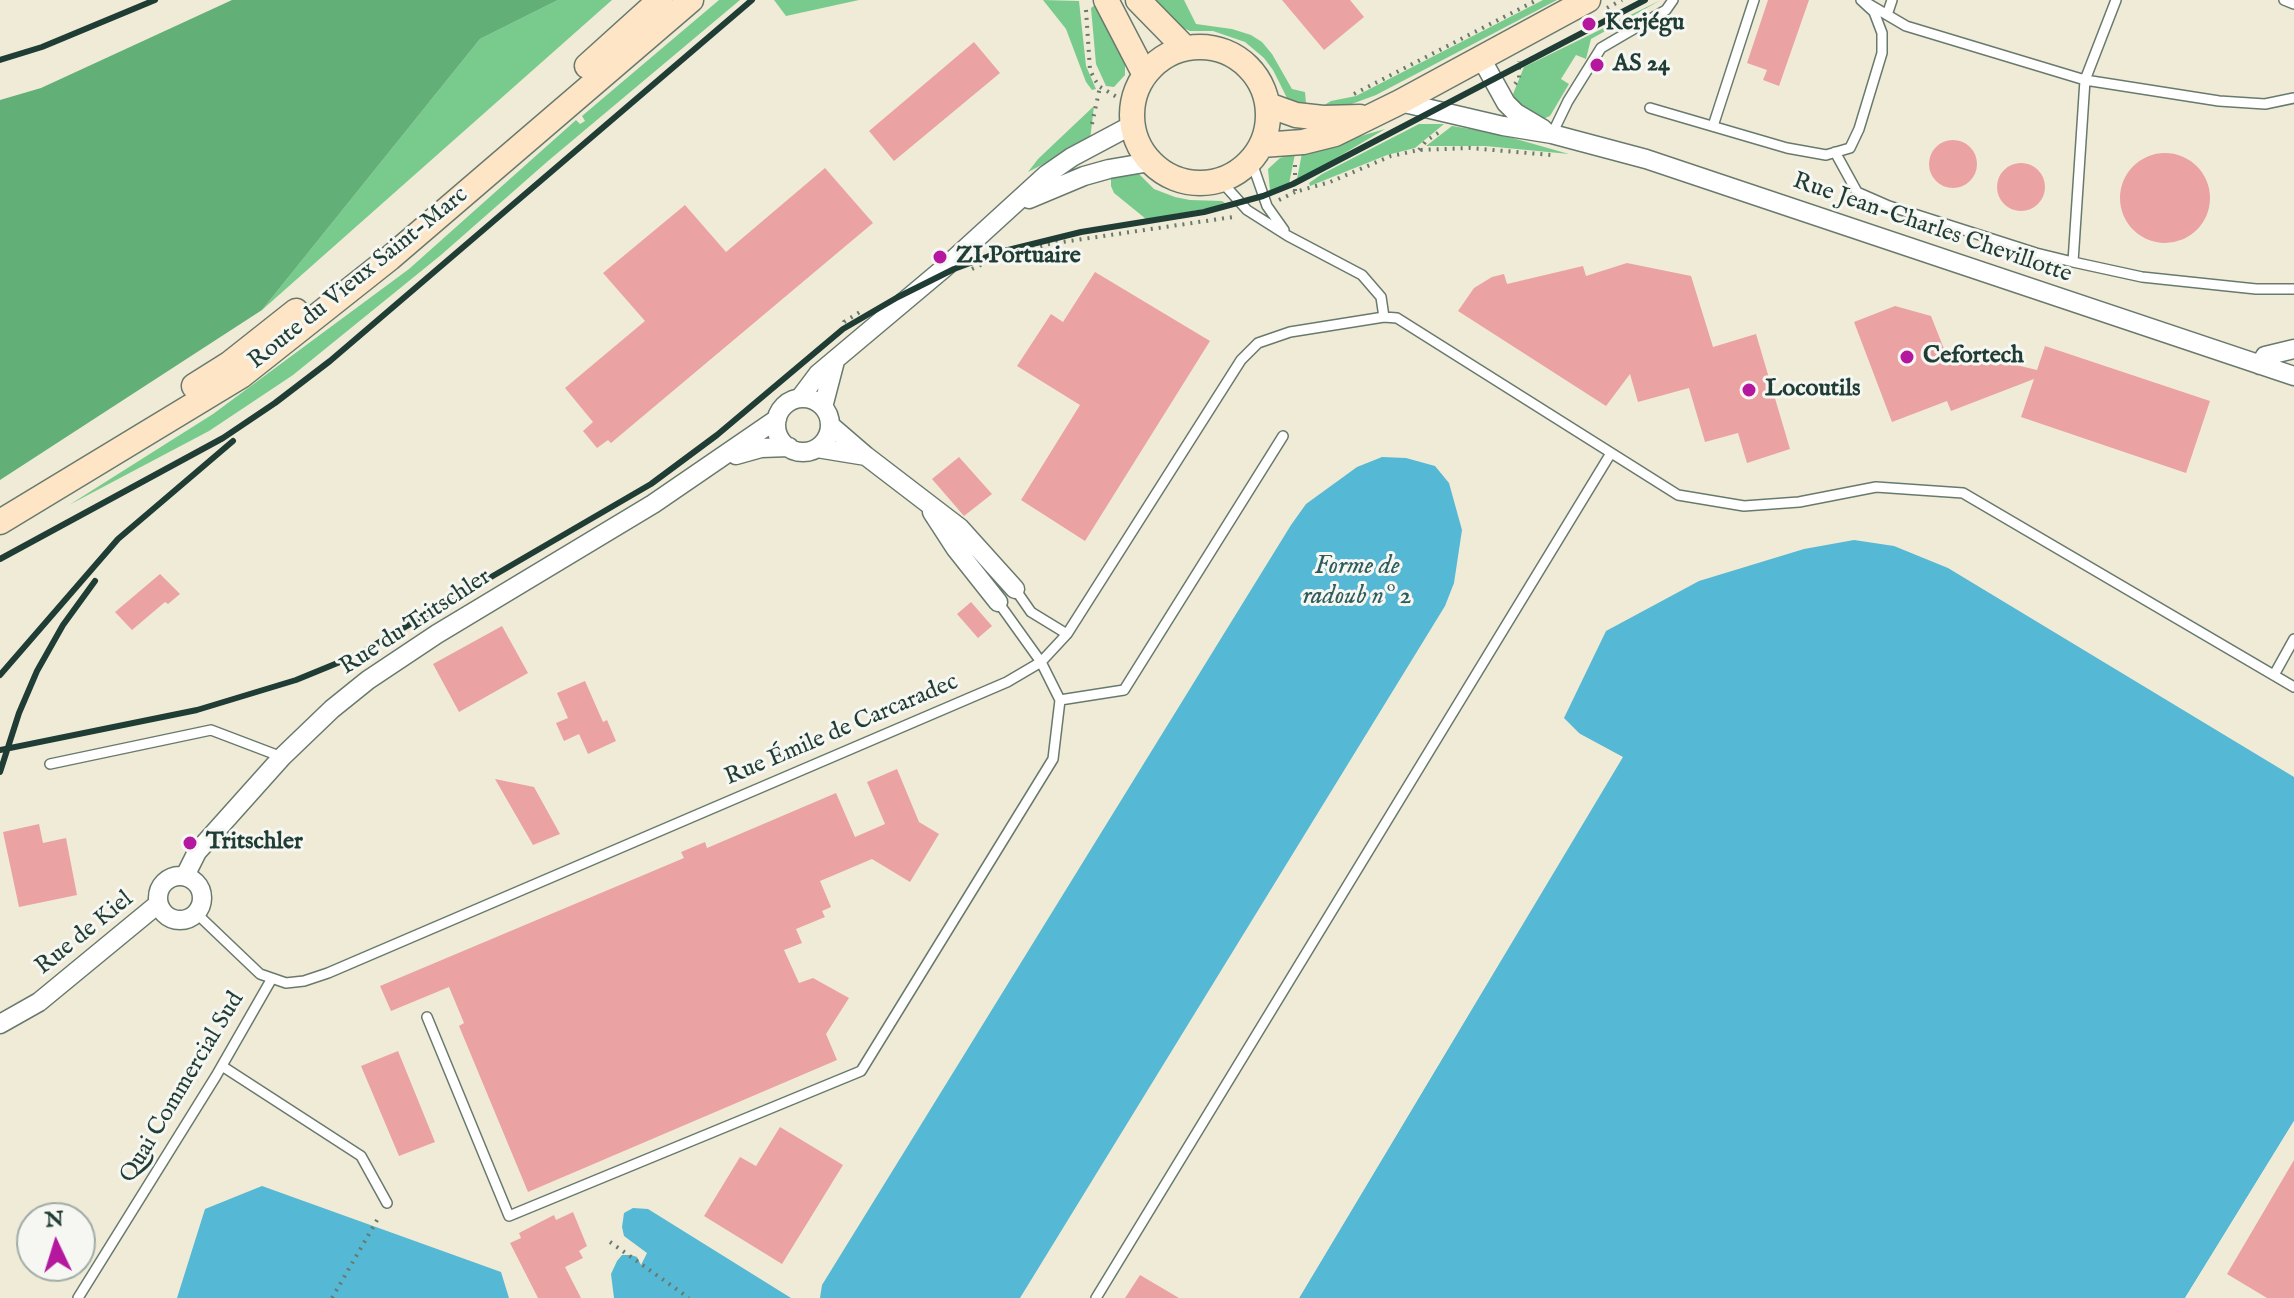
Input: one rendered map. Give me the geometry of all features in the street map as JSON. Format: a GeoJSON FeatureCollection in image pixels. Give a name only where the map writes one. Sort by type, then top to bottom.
{"type":"FeatureCollection","features":[{"type":"Feature","properties":{"kind":"main road","name":"Route du Vieux Saint-Marc"},"geometry":{"type":"LineString","coordinates":[[0,507],[59,474],[229,364],[386,242],[660,0]]}},
{"type":"Feature","properties":{"kind":"main road","name":"Route du Vieux Saint-Marc"},"geometry":{"type":"LineString","coordinates":[[0,522],[241,376],[390,258],[691,0]]}},
{"type":"Feature","properties":{"kind":"main road"},"geometry":{"type":"LineString","coordinates":[[1106,0],[1145,75]]}},
{"type":"Feature","properties":{"kind":"main road"},"geometry":{"type":"LineString","coordinates":[[1138,0],[1185,48]]}},
{"type":"Feature","properties":{"kind":"main road"},"geometry":{"type":"LineString","coordinates":[[1257,153],[1335,134],[1481,58],[1591,8]]}},
{"type":"Feature","properties":{"kind":"main road"},"geometry":{"type":"LineString","coordinates":[[1185,48],[1213,48],[1239,58],[1253,71],[1263,87],[1268,105],[1268,125],[1257,153],[1237,173],[1220,180],[1201,183],[1182,181],[1165,174],[1150,162],[1132,125],[1133,99],[1145,75],[1170,54],[1185,48]]}},
{"type":"Feature","properties":{"kind":"main road"},"geometry":{"type":"LineString","coordinates":[[1268,105],[1296,115],[1323,118],[1370,116]]}},
{"type":"Feature","properties":{"kind":"street","name":"Rue Jean-Charles Chevillotte"},"geometry":{"type":"LineString","coordinates":[[1481,58],[1501,94],[1516,113],[1552,134]]}},
{"type":"Feature","properties":{"kind":"street","name":"Rue Jean-Charles Chevillotte"},"geometry":{"type":"LineString","coordinates":[[1400,102],[1552,134],[1646,159],[2294,376]]}},
{"type":"Feature","properties":{"kind":"street"},"geometry":{"type":"LineString","coordinates":[[866,456],[789,447],[780,438],[777,419],[783,407],[800,398],[818,374],[1046,175],[1072,157],[1132,125]]}},
{"type":"Feature","properties":{"kind":"street"},"geometry":{"type":"LineString","coordinates":[[1015,205],[1084,176],[1150,162]]}},
{"type":"Feature","properties":{"kind":"street"},"geometry":{"type":"LineString","coordinates":[[2260,365],[2265,356],[2294,349]]}},
{"type":"Feature","properties":{"kind":"street"},"geometry":{"type":"LineString","coordinates":[[817,448],[824,442],[835,361]]}},
{"type":"Feature","properties":{"kind":"street"},"geometry":{"type":"LineString","coordinates":[[800,398],[813,400],[866,456],[974,541],[1015,589]]}},
{"type":"Feature","properties":{"kind":"street","name":"Rue du Tritschler"},"geometry":{"type":"LineString","coordinates":[[185,876],[197,852],[282,757],[332,709],[385,668],[653,504],[777,419]]}},
{"type":"Feature","properties":{"kind":"street","name":"Rue du Tritschler"},"geometry":{"type":"LineString","coordinates":[[719,461],[761,448],[789,447]]}},
{"type":"Feature","properties":{"kind":"street"},"geometry":{"type":"LineString","coordinates":[[929,506],[956,549],[998,602]]}},
{"type":"Feature","properties":{"kind":"street"},"geometry":{"type":"LineString","coordinates":[[185,876],[192,879],[201,891],[202,899],[196,913],[182,920],[175,919],[167,916],[158,904],[159,889],[170,878],[185,876]]}},
{"type":"Feature","properties":{"kind":"street","name":"Rue de Kiel"},"geometry":{"type":"LineString","coordinates":[[0,1024],[39,1002],[158,904]]}},
{"type":"Feature","properties":{"kind":"lane"},"geometry":{"type":"LineString","coordinates":[[1552,134],[1568,101],[1601,48],[1666,10],[1673,0]]}},
{"type":"Feature","properties":{"kind":"lane"},"geometry":{"type":"LineString","coordinates":[[1713,126],[1754,0]]}},
{"type":"Feature","properties":{"kind":"lane"},"geometry":{"type":"LineString","coordinates":[[1887,15],[1892,0]]}},
{"type":"Feature","properties":{"kind":"lane"},"geometry":{"type":"LineString","coordinates":[[2073,262],[2085,80],[2116,0]]}},
{"type":"Feature","properties":{"kind":"lane"},"geometry":{"type":"LineString","coordinates":[[2284,0],[2294,4]]}},
{"type":"Feature","properties":{"kind":"lane"},"geometry":{"type":"LineString","coordinates":[[1650,108],[1787,148],[1826,155],[1850,148],[1859,129],[1882,53],[1882,33],[1874,12],[1864,2]]}},
{"type":"Feature","properties":{"kind":"lane"},"geometry":{"type":"LineString","coordinates":[[1864,2],[1906,26],[2085,80],[2219,101],[2265,104],[2294,98]]}},
{"type":"Feature","properties":{"kind":"lane"},"geometry":{"type":"LineString","coordinates":[[1835,152],[1857,192],[1889,206],[2036,253],[2142,277],[2256,289],[2294,289]]}},
{"type":"Feature","properties":{"kind":"lane"},"geometry":{"type":"LineString","coordinates":[[1257,153],[1267,206],[1288,236]]}},
{"type":"Feature","properties":{"kind":"lane"},"geometry":{"type":"LineString","coordinates":[[1220,180],[1247,210],[1288,236],[1362,275],[1381,297],[1384,317],[1397,318],[1678,495],[1744,506],[1799,502],[1876,487],[1963,493],[2294,687]]}},
{"type":"Feature","properties":{"kind":"lane","name":"Rue Émile de Carcaradec"},"geometry":{"type":"LineString","coordinates":[[271,980],[295,982],[328,973],[1007,682],[1041,662],[1067,634],[1241,360],[1258,343],[1290,332],[1384,317]]}},
{"type":"Feature","properties":{"kind":"lane"},"geometry":{"type":"LineString","coordinates":[[1060,700],[1124,690],[1283,436]]}},
{"type":"Feature","properties":{"kind":"lane"},"geometry":{"type":"LineString","coordinates":[[1096,1298],[1611,453]]}},
{"type":"Feature","properties":{"kind":"lane"},"geometry":{"type":"LineString","coordinates":[[1015,589],[1031,612],[1067,634]]}},
{"type":"Feature","properties":{"kind":"lane"},"geometry":{"type":"LineString","coordinates":[[427,1017],[509,1216],[861,1071],[1053,759],[1060,700],[1041,662],[998,602]]}},
{"type":"Feature","properties":{"kind":"lane"},"geometry":{"type":"LineString","coordinates":[[2274,675],[2294,639]]}},
{"type":"Feature","properties":{"kind":"lane"},"geometry":{"type":"LineString","coordinates":[[50,764],[211,730],[282,757]]}},
{"type":"Feature","properties":{"kind":"lane"},"geometry":{"type":"LineString","coordinates":[[196,913],[251,968],[271,980]]}},
{"type":"Feature","properties":{"kind":"lane","name":"Quai Commercial Sud"},"geometry":{"type":"LineString","coordinates":[[78,1298],[222,1066],[271,980]]}},
{"type":"Feature","properties":{"kind":"lane"},"geometry":{"type":"LineString","coordinates":[[222,1066],[361,1156],[387,1203]]}},
{"type":"Feature","properties":{"kind":"path"},"geometry":{"type":"LineString","coordinates":[[1083,0],[1090,70],[1095,80],[1100,87],[1117,97],[1133,99]]}},
{"type":"Feature","properties":{"kind":"path"},"geometry":{"type":"LineString","coordinates":[[1591,8],[1622,0]]}},
{"type":"Feature","properties":{"kind":"path"},"geometry":{"type":"LineString","coordinates":[[1501,94],[1511,90],[1519,79],[1519,58],[1524,52]]}},
{"type":"Feature","properties":{"kind":"path"},"geometry":{"type":"LineString","coordinates":[[1419,150],[1426,141],[1461,117]]}},
{"type":"Feature","properties":{"kind":"path"},"geometry":{"type":"LineString","coordinates":[[1267,206],[1295,192]]}},
{"type":"Feature","properties":{"kind":"path"},"geometry":{"type":"LineString","coordinates":[[989,261],[1049,244],[1233,217],[1247,210]]}},
{"type":"Feature","properties":{"kind":"path"},"geometry":{"type":"LineString","coordinates":[[332,1298],[387,1203]]}},
{"type":"Feature","properties":{"kind":"path"},"geometry":{"type":"LineString","coordinates":[[610,1242],[689,1298]]}},
{"type":"Feature","properties":{"kind":"green space"},"geometry":{"type":"Polygon","coordinates":[[[232,0],[558,0],[480,39],[262,310],[0,480],[0,100],[41,88],[232,0]]]}},
{"type":"Feature","properties":{"kind":"green space"},"geometry":{"type":"Polygon","coordinates":[[[558,0],[612,0],[262,310],[480,39],[558,0]]]}},
{"type":"Feature","properties":{"kind":"green space"},"geometry":{"type":"Polygon","coordinates":[[[719,0],[740,0],[441,255],[293,375],[209,431],[69,505],[213,414],[409,269],[576,120],[580,124],[585,121],[582,116],[719,0]]]}},
{"type":"Feature","properties":{"kind":"green space"},"geometry":{"type":"Polygon","coordinates":[[[774,0],[859,0],[786,16],[774,0]]]}},
{"type":"Feature","properties":{"kind":"green space"},"geometry":{"type":"Polygon","coordinates":[[[1043,0],[1079,1],[1086,66],[1096,89],[1092,90],[1086,82],[1066,29],[1043,0]]]}},
{"type":"Feature","properties":{"kind":"green space"},"geometry":{"type":"Polygon","coordinates":[[[1156,0],[1184,0],[1196,24],[1232,29],[1262,42],[1292,89],[1305,92],[1306,103],[1288,100],[1273,70],[1245,42],[1213,31],[1190,31],[1181,27],[1156,0]]]}},
{"type":"Feature","properties":{"kind":"green space"},"geometry":{"type":"Polygon","coordinates":[[[1543,0],[1557,0],[1376,95],[1349,105],[1321,107],[1331,101],[1356,96],[1543,0]]]}},
{"type":"Feature","properties":{"kind":"green space"},"geometry":{"type":"Polygon","coordinates":[[[1661,0],[1591,39],[1586,59],[1576,55],[1561,79],[1569,84],[1550,116],[1543,119],[1531,115],[1516,102],[1513,94],[1524,67],[1661,0]]]}},
{"type":"Feature","properties":{"kind":"green space"},"geometry":{"type":"Polygon","coordinates":[[[1095,5],[1125,64],[1125,75],[1114,87],[1106,86],[1096,64],[1091,8],[1095,5]]]}},
{"type":"Feature","properties":{"kind":"green space"},"geometry":{"type":"Polygon","coordinates":[[[1094,106],[1090,140],[1028,172],[1038,159],[1094,106]]]}},
{"type":"Feature","properties":{"kind":"green space"},"geometry":{"type":"Polygon","coordinates":[[[1419,124],[1444,124],[1415,148],[1387,155],[1310,186],[1309,183],[1322,174],[1419,124]]]}},
{"type":"Feature","properties":{"kind":"green space"},"geometry":{"type":"Polygon","coordinates":[[[1452,126],[1495,133],[1569,154],[1485,146],[1426,146],[1452,126]]]}},
{"type":"Feature","properties":{"kind":"green space"},"geometry":{"type":"Polygon","coordinates":[[[1385,129],[1328,163],[1297,179],[1302,153],[1385,129]]]}},
{"type":"Feature","properties":{"kind":"green space"},"geometry":{"type":"Polygon","coordinates":[[[1295,154],[1289,184],[1270,191],[1268,169],[1280,158],[1295,154]]]}},
{"type":"Feature","properties":{"kind":"green space"},"geometry":{"type":"Polygon","coordinates":[[[1138,173],[1154,189],[1175,197],[1222,201],[1228,205],[1146,219],[1114,193],[1111,186],[1111,176],[1138,173]]]}},
{"type":"Feature","properties":{"kind":"water","name":"Forme de radoub nº 2"},"geometry":{"type":"Polygon","coordinates":[[[1382,457],[1406,458],[1435,466],[1449,483],[1462,530],[1454,583],[1445,606],[1020,1298],[820,1298],[822,1285],[1291,525],[1306,504],[1357,467],[1382,457]]]}},
{"type":"Feature","properties":{"kind":"water"},"geometry":{"type":"Polygon","coordinates":[[[1854,540],[1894,546],[1948,568],[2294,777],[2294,1121],[2185,1298],[1299,1298],[1622,757],[1580,734],[1564,718],[1606,631],[1699,581],[1804,549],[1854,540]]]}},
{"type":"Feature","properties":{"kind":"water"},"geometry":{"type":"Polygon","coordinates":[[[262,1186],[501,1272],[509,1298],[177,1298],[205,1209],[262,1186]]]}},
{"type":"Feature","properties":{"kind":"water"},"geometry":{"type":"Polygon","coordinates":[[[633,1208],[648,1209],[791,1298],[614,1298],[611,1274],[617,1261],[622,1255],[631,1255],[637,1257],[641,1265],[647,1253],[624,1236],[624,1213],[633,1208]]]}},
{"type":"Feature","properties":{"kind":"pier"},"geometry":{"type":"Polygon","coordinates":[[[1567,727],[1623,757],[1299,1298],[1295,1298],[1617,758],[1578,737],[1567,727]]]}},
{"type":"Feature","properties":{"kind":"pier"},"geometry":{"type":"Polygon","coordinates":[[[2294,1121],[2294,1129],[2190,1298],[2185,1298],[2294,1121]]]}},
{"type":"Feature","properties":{"kind":"building"},"geometry":{"type":"Polygon","coordinates":[[[1282,0],[1350,0],[1364,17],[1324,50],[1282,0]]]}},
{"type":"Feature","properties":{"kind":"building"},"geometry":{"type":"Polygon","coordinates":[[[1768,0],[1809,0],[1779,86],[1763,80],[1767,70],[1747,63],[1768,0]]]}},
{"type":"Feature","properties":{"kind":"building"},"geometry":{"type":"Polygon","coordinates":[[[974,42],[1000,73],[894,161],[869,131],[974,42]]]}},
{"type":"Feature","properties":{"kind":"building"},"geometry":{"type":"Polygon","coordinates":[[[1953,140],[1970,147],[1977,164],[1970,181],[1953,188],[1936,181],[1929,164],[1936,147],[1953,140]]]}},
{"type":"Feature","properties":{"kind":"building"},"geometry":{"type":"Polygon","coordinates":[[[2165,153],[2182,156],[2197,166],[2207,181],[2210,198],[2207,215],[2197,230],[2182,240],[2165,243],[2148,240],[2133,230],[2123,215],[2120,198],[2123,181],[2133,166],[2148,156],[2165,153]]]}},
{"type":"Feature","properties":{"kind":"building"},"geometry":{"type":"Polygon","coordinates":[[[2021,163],[2038,170],[2045,187],[2038,204],[2021,211],[2004,204],[1997,187],[2004,170],[2021,163]]]}},
{"type":"Feature","properties":{"kind":"building"},"geometry":{"type":"Polygon","coordinates":[[[825,168],[873,223],[611,443],[608,440],[597,448],[583,431],[593,422],[565,388],[645,321],[603,273],[685,205],[726,252],[825,168]]]}},
{"type":"Feature","properties":{"kind":"building"},"geometry":{"type":"Polygon","coordinates":[[[1627,263],[1691,276],[1713,347],[1756,334],[1790,449],[1747,463],[1738,433],[1705,442],[1689,388],[1638,402],[1630,374],[1606,406],[1458,311],[1474,288],[1492,277],[1504,274],[1507,284],[1583,266],[1586,276],[1627,263]]]}},
{"type":"Feature","properties":{"kind":"building"},"geometry":{"type":"Polygon","coordinates":[[[1095,272],[1210,341],[1085,541],[1021,500],[1080,405],[1017,366],[1051,314],[1063,322],[1095,272]]]}},
{"type":"Feature","properties":{"kind":"building"},"geometry":{"type":"Polygon","coordinates":[[[1895,306],[1931,316],[1950,364],[1991,349],[1995,360],[2037,370],[2045,346],[2210,401],[2186,473],[2021,417],[2034,379],[1951,411],[1947,401],[1892,422],[1854,322],[1895,306]]]}},
{"type":"Feature","properties":{"kind":"building"},"geometry":{"type":"Polygon","coordinates":[[[959,457],[992,494],[964,516],[932,479],[959,457]]]}},
{"type":"Feature","properties":{"kind":"building"},"geometry":{"type":"Polygon","coordinates":[[[160,574],[180,594],[168,604],[165,602],[132,630],[115,612],[160,574]]]}},
{"type":"Feature","properties":{"kind":"building"},"geometry":{"type":"Polygon","coordinates":[[[971,602],[992,626],[978,638],[957,614],[971,602]]]}},
{"type":"Feature","properties":{"kind":"building"},"geometry":{"type":"Polygon","coordinates":[[[502,626],[528,673],[459,712],[433,664],[502,626]]]}},
{"type":"Feature","properties":{"kind":"building"},"geometry":{"type":"Polygon","coordinates":[[[585,681],[603,722],[607,720],[616,741],[588,754],[579,734],[564,741],[556,723],[568,718],[557,693],[585,681]]]}},
{"type":"Feature","properties":{"kind":"building"},"geometry":{"type":"Polygon","coordinates":[[[897,769],[919,822],[939,834],[910,882],[872,859],[820,881],[831,907],[822,911],[825,917],[796,929],[802,943],[784,950],[799,983],[813,978],[849,998],[826,1034],[837,1060],[528,1192],[459,1026],[464,1023],[449,987],[391,1011],[380,986],[684,858],[681,852],[705,842],[707,848],[836,793],[855,837],[885,824],[867,782],[897,769]]]}},
{"type":"Feature","properties":{"kind":"building"},"geometry":{"type":"Polygon","coordinates":[[[495,779],[534,787],[560,834],[533,845],[495,779]]]}},
{"type":"Feature","properties":{"kind":"building"},"geometry":{"type":"Polygon","coordinates":[[[39,824],[43,843],[66,838],[77,895],[19,907],[3,832],[39,824]]]}},
{"type":"Feature","properties":{"kind":"building"},"geometry":{"type":"Polygon","coordinates":[[[398,1051],[435,1142],[399,1156],[361,1066],[398,1051]]]}},
{"type":"Feature","properties":{"kind":"building"},"geometry":{"type":"Polygon","coordinates":[[[780,1127],[843,1165],[782,1264],[704,1216],[740,1157],[756,1166],[780,1127]]]}},
{"type":"Feature","properties":{"kind":"building"},"geometry":{"type":"Polygon","coordinates":[[[2294,1160],[2294,1298],[2267,1298],[2227,1274],[2294,1160]]]}},
{"type":"Feature","properties":{"kind":"building"},"geometry":{"type":"Polygon","coordinates":[[[573,1212],[587,1246],[579,1251],[583,1258],[565,1267],[581,1298],[538,1298],[510,1243],[521,1238],[519,1233],[554,1215],[556,1220],[573,1212]]]}},
{"type":"Feature","properties":{"kind":"building"},"geometry":{"type":"Polygon","coordinates":[[[1140,1275],[1179,1298],[1125,1298],[1140,1275]]]}},
{"type":"Feature","properties":{"kind":"railway"},"geometry":{"type":"LineString","coordinates":[[0,60],[42,47],[155,0]]}},
{"type":"Feature","properties":{"kind":"railway"},"geometry":{"type":"LineString","coordinates":[[0,559],[223,438],[275,403],[330,361],[752,0]]}},
{"type":"Feature","properties":{"kind":"railway"},"geometry":{"type":"LineString","coordinates":[[0,750],[197,710],[296,680],[357,655],[651,484],[717,435],[843,329],[898,297],[954,269],[1000,252],[1081,232],[1204,212],[1263,196],[1293,184],[1645,0]]}},
{"type":"Feature","properties":{"kind":"railway"},"geometry":{"type":"LineString","coordinates":[[0,675],[118,539],[233,441]]}},
{"type":"Feature","properties":{"kind":"railway"},"geometry":{"type":"LineString","coordinates":[[0,772],[19,713],[37,671],[63,625],[95,581]]}},
{"type":"Feature","properties":{"kind":"place","name":"Kerjégu"},"geometry":{"type":"Point","coordinates":[1589,24]}},
{"type":"Feature","properties":{"kind":"place","name":"AS 24"},"geometry":{"type":"Point","coordinates":[1597,65]}},
{"type":"Feature","properties":{"kind":"place","name":"ZI Portuaire"},"geometry":{"type":"Point","coordinates":[940,257]}},
{"type":"Feature","properties":{"kind":"place","name":"Cefortech"},"geometry":{"type":"Point","coordinates":[1907,357]}},
{"type":"Feature","properties":{"kind":"place","name":"Locoutils"},"geometry":{"type":"Point","coordinates":[1749,390]}},
{"type":"Feature","properties":{"kind":"place","name":"Tritschler"},"geometry":{"type":"Point","coordinates":[190,843]}}]}
